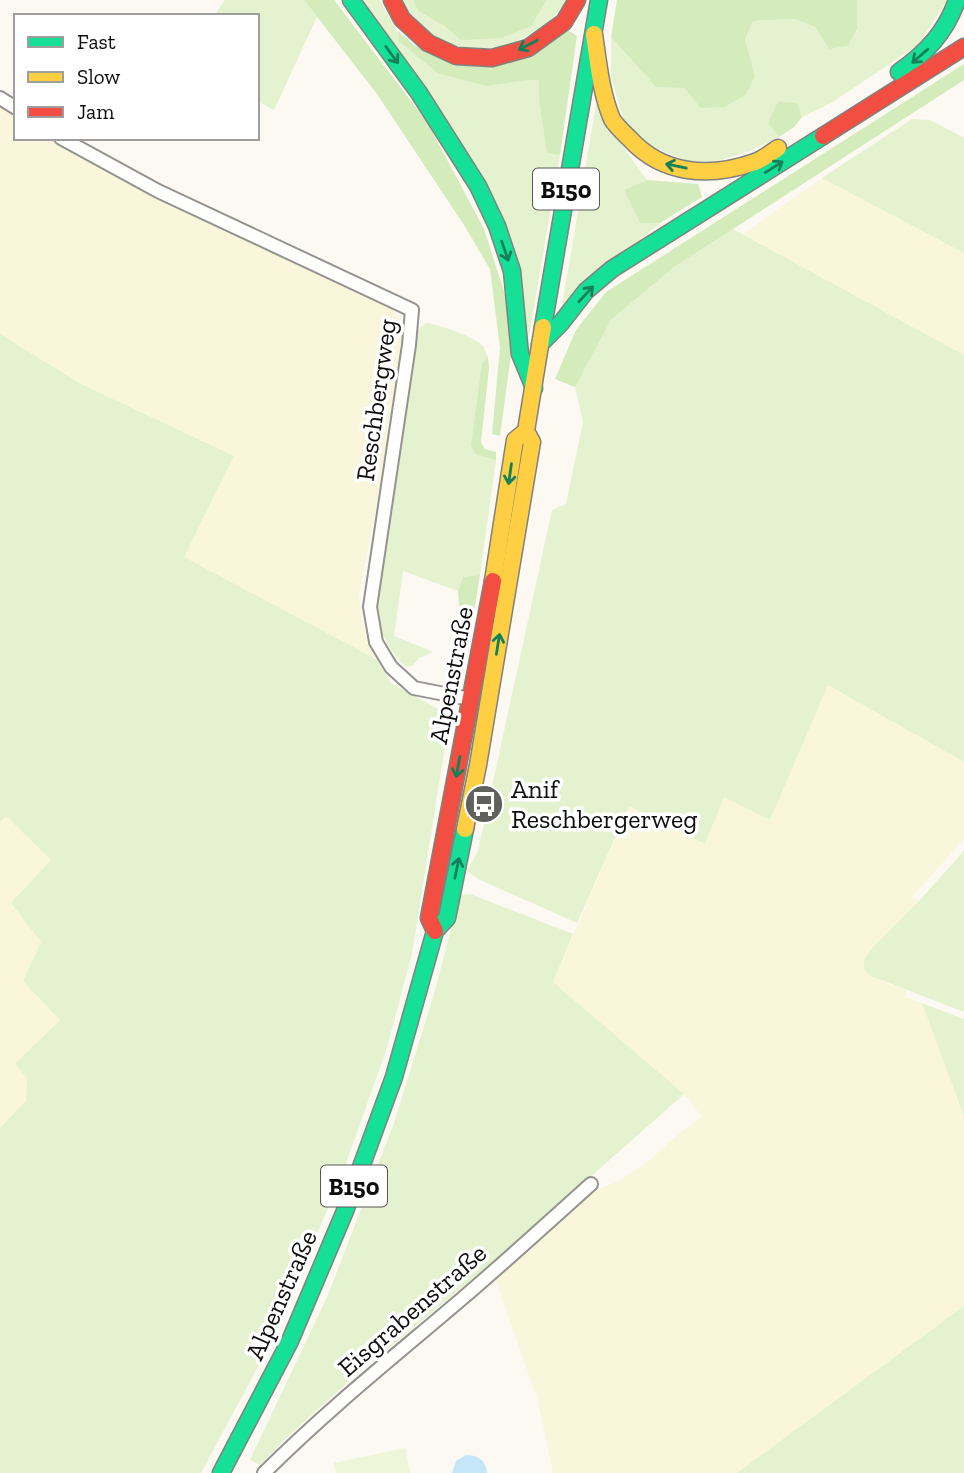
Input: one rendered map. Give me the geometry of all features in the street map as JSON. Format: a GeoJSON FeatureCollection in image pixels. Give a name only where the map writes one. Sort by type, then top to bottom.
{"type":"FeatureCollection","features":[{"type":"Feature","properties":{"kind":"main road"},"geometry":{"type":"LineString","coordinates":[[351,0],[419,93],[478,186],[497,226],[512,271],[520,354],[534,388]]}},
{"type":"Feature","properties":{"kind":"main road"},"geometry":{"type":"LineString","coordinates":[[392,0],[402,19],[428,43],[456,56],[492,58],[528,48],[564,22],[577,0]]}},
{"type":"Feature","properties":{"kind":"main road","name":"Alpenstraße"},"geometry":{"type":"LineString","coordinates":[[221,1473],[290,1341],[345,1212],[394,1077],[435,931],[447,918],[478,765],[532,442],[526,431],[599,0]]}},
{"type":"Feature","properties":{"kind":"main road"},"geometry":{"type":"LineString","coordinates":[[594,34],[602,84],[613,121],[642,152],[657,161],[679,169],[720,171],[757,160],[917,60],[934,44],[947,26],[957,0]]}},
{"type":"Feature","properties":{"kind":"main road"},"geometry":{"type":"LineString","coordinates":[[540,344],[586,291],[612,269],[964,47]]}},
{"type":"Feature","properties":{"kind":"main road","name":"Alpenstraße"},"geometry":{"type":"LineString","coordinates":[[435,931],[429,918],[497,562],[515,440],[526,431]]}},
{"type":"Feature","properties":{"kind":"street","name":"Reschbergweg"},"geometry":{"type":"LineString","coordinates":[[65,140],[158,191],[412,310],[370,607],[376,642],[391,667],[414,688],[470,699]]}},
{"type":"Feature","properties":{"kind":"street","name":"Eisgrabenstraße"},"geometry":{"type":"LineString","coordinates":[[264,1473],[344,1398],[591,1184]]}},
{"type":"Feature","properties":{"kind":"shaded area"},"geometry":{"type":"Polygon","coordinates":[[[0,101],[14,111],[14,140],[57,140],[390,306],[401,320],[403,337],[382,477],[359,594],[362,623],[376,659],[184,557],[234,456],[81,384],[0,334],[0,101]]]}},
{"type":"Feature","properties":{"kind":"shaded area"},"geometry":{"type":"Polygon","coordinates":[[[822,178],[964,253],[964,355],[743,234],[822,178]]]}},
{"type":"Feature","properties":{"kind":"shaded area"},"geometry":{"type":"Polygon","coordinates":[[[828,685],[964,762],[964,839],[913,896],[919,901],[873,946],[864,959],[864,969],[884,982],[907,990],[905,997],[922,1003],[964,1116],[964,1306],[737,1473],[553,1473],[538,1401],[494,1275],[591,1192],[619,1181],[650,1160],[702,1117],[684,1094],[553,982],[629,806],[705,844],[724,797],[770,820],[828,685]]]}},
{"type":"Feature","properties":{"kind":"shaded area"},"geometry":{"type":"Polygon","coordinates":[[[6,816],[51,860],[11,903],[41,942],[23,981],[60,1020],[15,1064],[27,1078],[26,1101],[0,1128],[0,822],[6,816]]]}},
{"type":"Feature","properties":{"kind":"green space"},"geometry":{"type":"Polygon","coordinates":[[[225,0],[304,0],[317,17],[274,110],[259,102],[259,14],[215,14],[225,0]]]}},
{"type":"Feature","properties":{"kind":"green space"},"geometry":{"type":"Polygon","coordinates":[[[304,0],[334,0],[427,122],[484,229],[507,301],[511,355],[500,436],[492,434],[500,348],[490,269],[377,94],[304,0]]]}},
{"type":"Feature","properties":{"kind":"green space"},"geometry":{"type":"Polygon","coordinates":[[[360,0],[380,0],[400,41],[520,81],[539,80],[539,101],[547,152],[560,155],[529,336],[508,236],[360,0]]]}},
{"type":"Feature","properties":{"kind":"green space"},"geometry":{"type":"Polygon","coordinates":[[[399,0],[413,0],[418,11],[462,39],[532,25],[547,0],[568,0],[547,24],[508,46],[478,49],[455,46],[429,33],[399,0]]]}},
{"type":"Feature","properties":{"kind":"green space"},"geometry":{"type":"Polygon","coordinates":[[[413,0],[547,0],[532,25],[502,38],[461,40],[443,25],[418,11],[413,0]]]}},
{"type":"Feature","properties":{"kind":"green space"},"geometry":{"type":"Polygon","coordinates":[[[617,0],[857,0],[857,30],[848,46],[829,49],[815,27],[795,19],[753,21],[745,39],[755,76],[746,94],[725,107],[701,108],[684,88],[656,87],[611,37],[617,0]]]}},
{"type":"Feature","properties":{"kind":"green space"},"geometry":{"type":"Polygon","coordinates":[[[857,0],[947,0],[918,45],[831,103],[802,117],[796,104],[768,122],[779,137],[745,153],[718,161],[690,162],[644,143],[624,120],[611,78],[611,37],[656,87],[684,88],[755,76],[745,39],[752,21],[795,19],[815,27],[829,49],[848,46],[857,31],[857,0]]]}},
{"type":"Feature","properties":{"kind":"green space"},"geometry":{"type":"Polygon","coordinates":[[[568,30],[577,36],[560,155],[547,153],[539,101],[539,80],[486,86],[438,73],[399,41],[398,31],[414,45],[454,64],[568,30]]]}},
{"type":"Feature","properties":{"kind":"green space"},"geometry":{"type":"Polygon","coordinates":[[[964,64],[964,80],[674,267],[611,320],[575,387],[555,379],[576,330],[606,292],[964,64]]]}},
{"type":"Feature","properties":{"kind":"green space"},"geometry":{"type":"Polygon","coordinates":[[[597,99],[613,133],[647,180],[624,190],[640,222],[660,223],[562,306],[597,99]]]}},
{"type":"Feature","properties":{"kind":"green space"},"geometry":{"type":"Polygon","coordinates":[[[778,102],[797,103],[802,117],[794,127],[779,137],[768,123],[778,102]]]}},
{"type":"Feature","properties":{"kind":"green space"},"geometry":{"type":"Polygon","coordinates":[[[912,119],[930,120],[964,138],[964,253],[822,178],[912,119]]]}},
{"type":"Feature","properties":{"kind":"green space"},"geometry":{"type":"Polygon","coordinates":[[[647,180],[698,184],[702,197],[660,223],[640,223],[624,190],[647,180]]]}},
{"type":"Feature","properties":{"kind":"green space"},"geometry":{"type":"Polygon","coordinates":[[[733,229],[964,355],[964,762],[828,685],[770,820],[724,797],[705,844],[629,806],[577,923],[478,879],[467,871],[478,851],[552,510],[566,504],[583,422],[575,387],[611,320],[674,267],[733,229]]]}},
{"type":"Feature","properties":{"kind":"green space"},"geometry":{"type":"Polygon","coordinates":[[[426,323],[465,335],[484,347],[488,357],[482,363],[477,455],[496,460],[480,575],[463,577],[458,591],[403,571],[394,636],[433,652],[406,667],[385,639],[379,621],[377,587],[412,354],[418,330],[426,323]]]}},
{"type":"Feature","properties":{"kind":"green space"},"geometry":{"type":"Polygon","coordinates":[[[0,334],[81,384],[234,456],[184,557],[376,659],[391,683],[438,709],[446,724],[445,746],[412,954],[386,1051],[341,1177],[276,1333],[201,1473],[0,1473],[0,1128],[26,1101],[27,1078],[15,1064],[60,1020],[23,981],[41,942],[11,903],[51,860],[6,816],[0,822],[0,334]]]}},
{"type":"Feature","properties":{"kind":"green space"},"geometry":{"type":"Polygon","coordinates":[[[488,357],[481,442],[485,449],[496,452],[496,460],[477,455],[471,446],[482,363],[488,357]]]}},
{"type":"Feature","properties":{"kind":"green space"},"geometry":{"type":"Polygon","coordinates":[[[480,575],[473,618],[459,606],[458,591],[463,577],[480,575]]]}},
{"type":"Feature","properties":{"kind":"green space"},"geometry":{"type":"Polygon","coordinates":[[[964,851],[964,1012],[869,975],[864,969],[864,959],[964,851]]]}},
{"type":"Feature","properties":{"kind":"green space"},"geometry":{"type":"Polygon","coordinates":[[[470,894],[573,934],[553,982],[684,1094],[518,1241],[349,1381],[260,1465],[250,1460],[328,1295],[394,1123],[434,994],[460,895],[470,894]]]}},
{"type":"Feature","properties":{"kind":"green space"},"geometry":{"type":"Polygon","coordinates":[[[922,1003],[964,1019],[964,1116],[922,1003]]]}},
{"type":"Feature","properties":{"kind":"green space"},"geometry":{"type":"Polygon","coordinates":[[[964,1306],[964,1473],[737,1473],[964,1306]]]}},
{"type":"Feature","properties":{"kind":"green space"},"geometry":{"type":"Polygon","coordinates":[[[405,1448],[410,1473],[336,1473],[334,1463],[405,1448]]]}},
{"type":"Feature","properties":{"kind":"water"},"geometry":{"type":"Polygon","coordinates":[[[466,1455],[481,1459],[487,1473],[452,1473],[456,1461],[466,1455]]]}},
{"type":"Feature","properties":{"kind":"traffic: fast"},"geometry":{"type":"LineString","coordinates":[[351,0],[419,93],[478,186],[497,226],[512,271],[520,354],[534,388]]}},
{"type":"Feature","properties":{"kind":"traffic: fast"},"geometry":{"type":"LineString","coordinates":[[543,327],[599,0]]}},
{"type":"Feature","properties":{"kind":"traffic: fast"},"geometry":{"type":"LineString","coordinates":[[899,72],[934,41],[957,0]]}},
{"type":"Feature","properties":{"kind":"traffic: fast"},"geometry":{"type":"LineString","coordinates":[[540,344],[586,291],[612,269],[823,136]]}},
{"type":"Feature","properties":{"kind":"traffic: fast"},"geometry":{"type":"LineString","coordinates":[[221,1473],[290,1341],[345,1211],[394,1077],[435,931],[447,918],[465,829]]}},
{"type":"Feature","properties":{"kind":"traffic: slow"},"geometry":{"type":"LineString","coordinates":[[594,34],[603,88],[612,119],[643,151],[657,160],[688,170],[721,170],[755,162],[778,148]]}},
{"type":"Feature","properties":{"kind":"traffic: slow"},"geometry":{"type":"LineString","coordinates":[[465,829],[532,442],[526,431],[543,327]]}},
{"type":"Feature","properties":{"kind":"traffic: slow"},"geometry":{"type":"LineString","coordinates":[[493,581],[515,440],[526,431]]}},
{"type":"Feature","properties":{"kind":"traffic: jam"},"geometry":{"type":"LineString","coordinates":[[392,0],[402,19],[428,43],[456,56],[492,58],[528,48],[564,22],[577,0]]}},
{"type":"Feature","properties":{"kind":"traffic: jam"},"geometry":{"type":"LineString","coordinates":[[823,136],[964,47]]}},
{"type":"Feature","properties":{"kind":"traffic: jam"},"geometry":{"type":"LineString","coordinates":[[435,931],[429,918],[493,581]]}},
{"type":"Feature","properties":{"kind":"place","name":"Anif Reschbergerweg"},"geometry":{"type":"Point","coordinates":[484,804]}}]}
